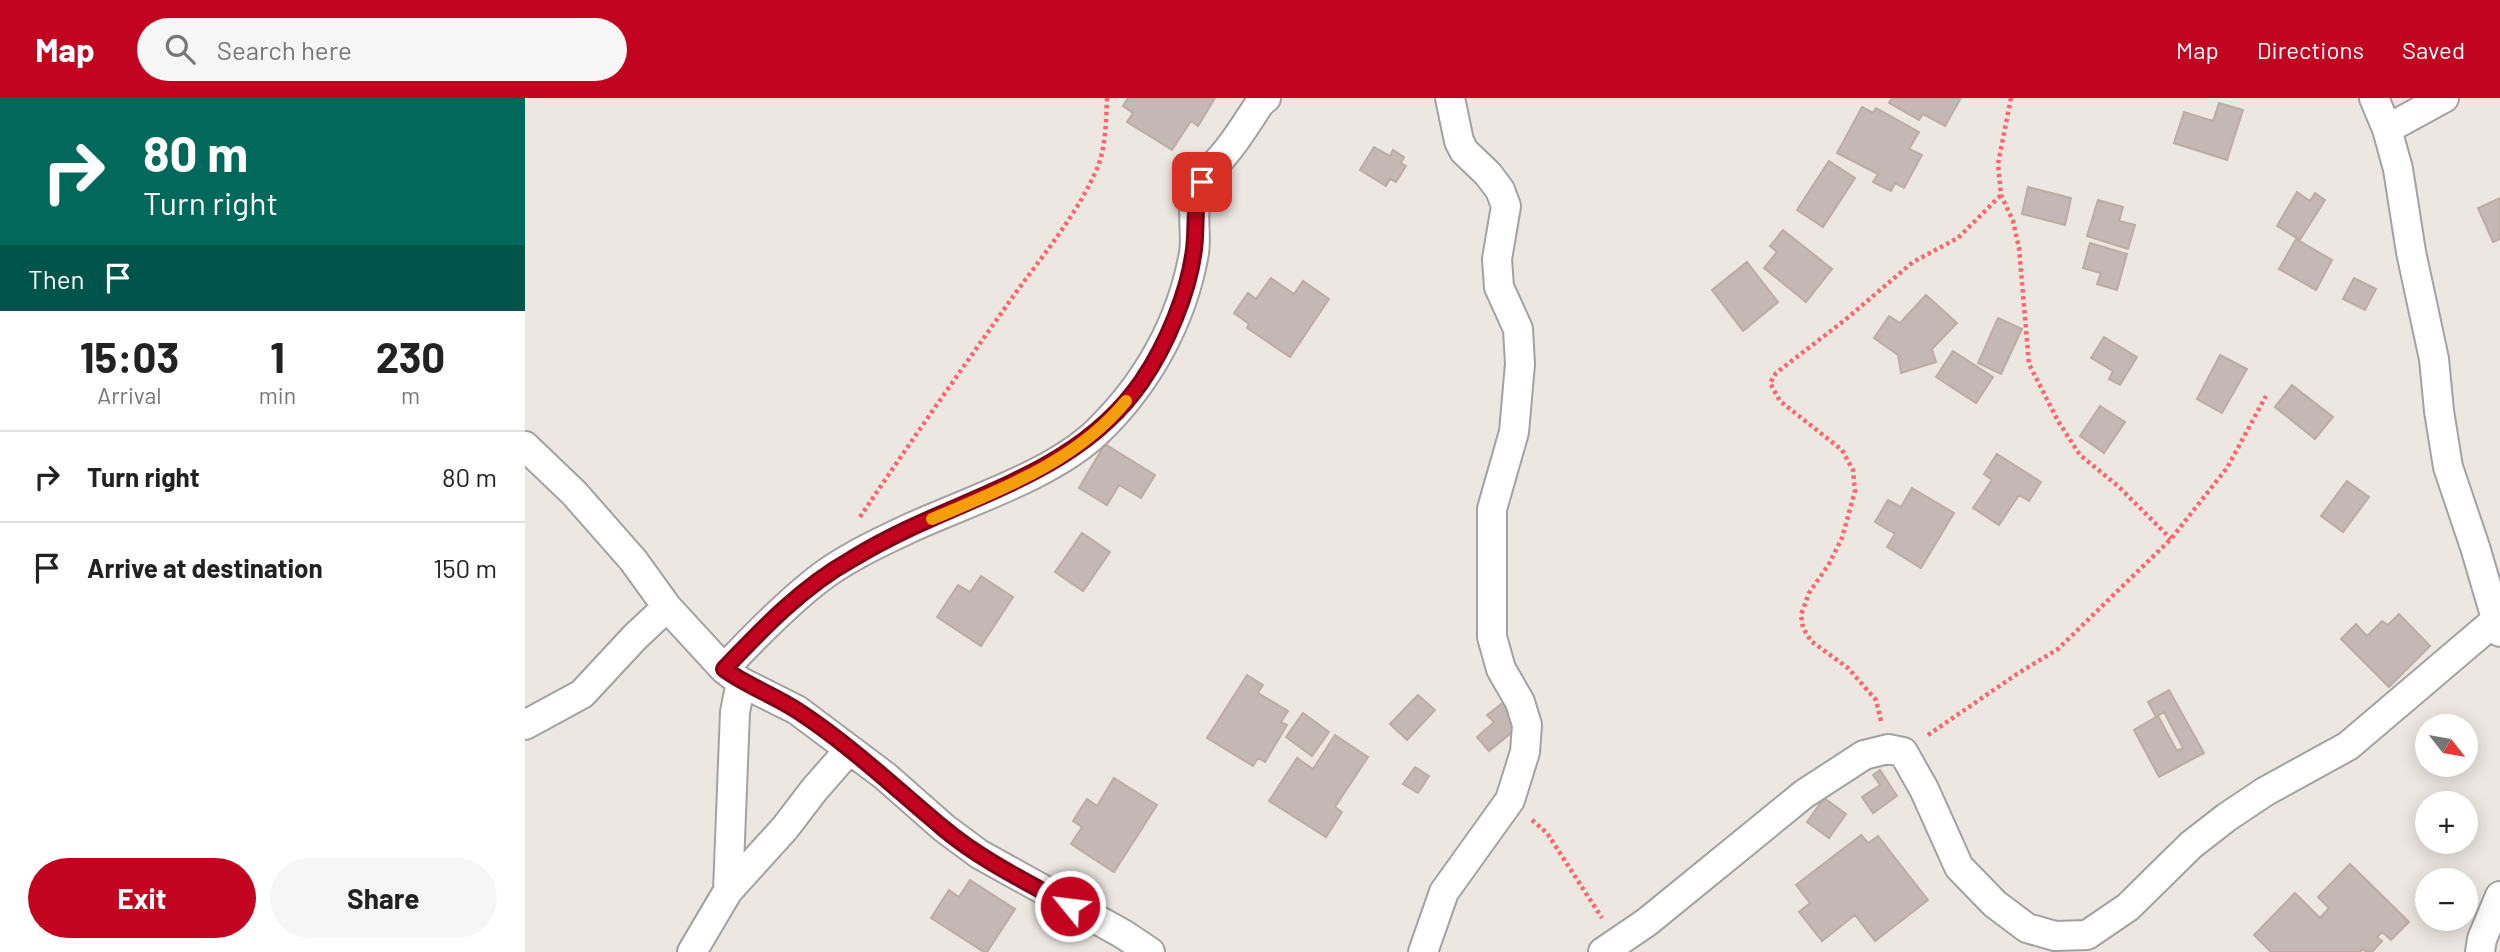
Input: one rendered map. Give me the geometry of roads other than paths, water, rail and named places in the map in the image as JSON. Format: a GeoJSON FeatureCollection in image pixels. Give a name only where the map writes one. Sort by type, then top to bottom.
{"type":"FeatureCollection","features":[{"type":"Feature","properties":{"kind":"street"},"geometry":{"type":"LineString","coordinates":[[727,891],[735,712],[732,675],[768,622],[818,579],[907,529],[1039,470],[1095,434],[1120,408],[1158,355],[1187,289],[1195,248],[1196,196],[1202,182],[1266,98]]}},
{"type":"Feature","properties":{"kind":"street"},"geometry":{"type":"LineString","coordinates":[[1423,952],[1444,892],[1510,800],[1525,752],[1527,725],[1520,702],[1501,669],[1492,637],[1492,509],[1514,432],[1520,364],[1518,329],[1499,287],[1497,259],[1506,206],[1500,190],[1459,142],[1450,98]]}},
{"type":"Feature","properties":{"kind":"street"},"geometry":{"type":"LineString","coordinates":[[1610,947],[1669,906],[1804,794],[1864,755],[1896,750],[1924,789],[1959,867],[1996,904],[2027,928],[2055,936],[2087,935],[2128,907],[2181,853],[2227,817],[2266,791],[2348,746],[2498,627],[2448,467],[2434,359],[2411,252],[2398,169],[2387,129],[2374,98]]}},
{"type":"Feature","properties":{"kind":"street"},"geometry":{"type":"LineString","coordinates":[[2387,129],[2444,98]]}},
{"type":"Feature","properties":{"kind":"street"},"geometry":{"type":"LineString","coordinates":[[525,446],[574,493],[633,560],[667,607],[732,675],[797,710],[979,855],[1123,934],[1150,952]]}},
{"type":"Feature","properties":{"kind":"street"},"geometry":{"type":"LineString","coordinates":[[525,725],[582,694],[667,607]]}},
{"type":"Feature","properties":{"kind":"street"},"geometry":{"type":"LineString","coordinates":[[692,952],[727,891],[785,828],[849,750]]}},
{"type":"Feature","properties":{"kind":"street"},"geometry":{"type":"LineString","coordinates":[[2480,952],[2482,939],[2500,896]]}}]}
